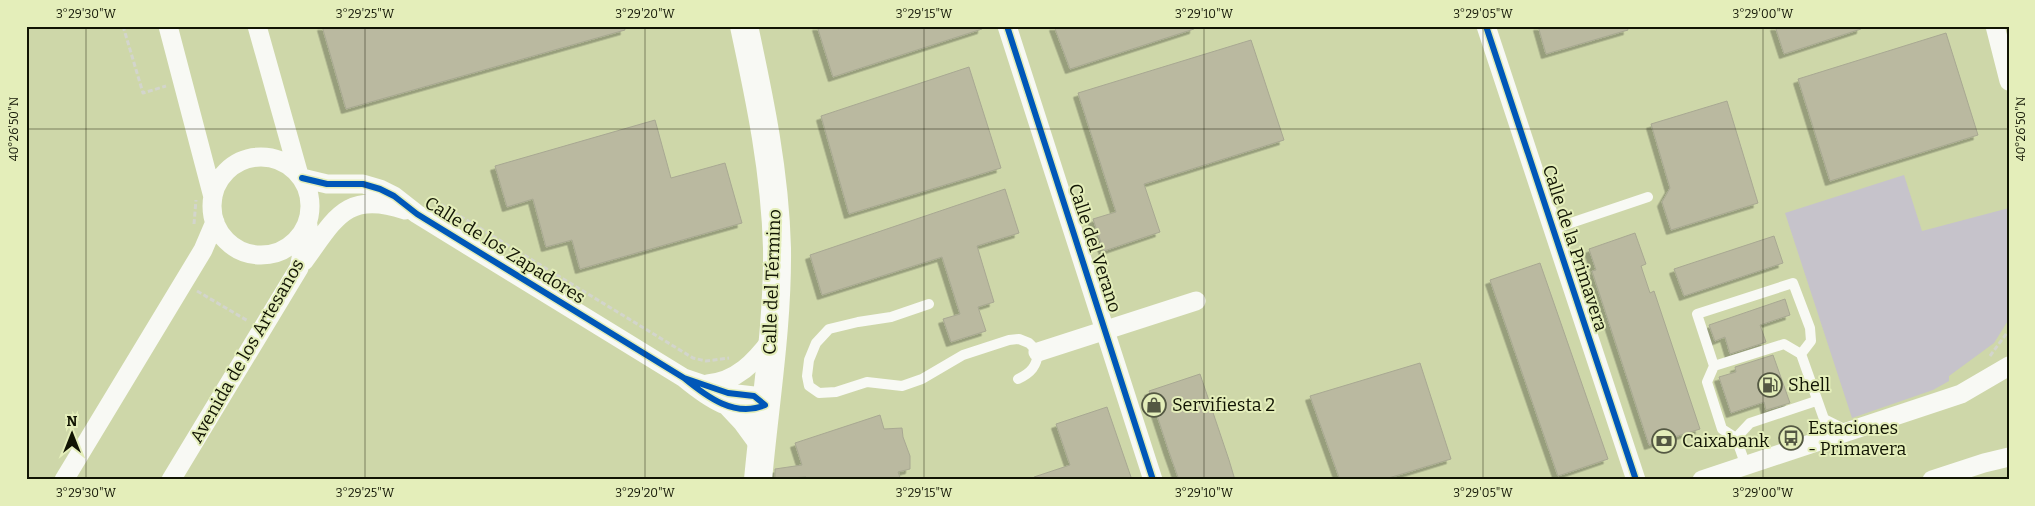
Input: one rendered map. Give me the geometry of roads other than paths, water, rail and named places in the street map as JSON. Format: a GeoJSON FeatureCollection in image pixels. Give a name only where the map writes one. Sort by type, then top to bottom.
{"type":"FeatureCollection","features":[{"type":"Feature","properties":{"kind":"street"},"geometry":{"type":"LineString","coordinates":[[168,26],[204,197],[222,236],[234,246],[248,253],[263,255],[279,252],[292,244],[302,233],[309,218],[310,204],[308,190],[300,176],[257,26]]}},
{"type":"Feature","properties":{"kind":"street","name":"Calle del Término"},"geometry":{"type":"LineString","coordinates":[[744,26],[764,118],[774,194],[777,250],[772,338],[758,480]]}},
{"type":"Feature","properties":{"kind":"street","name":"Calle del Verano"},"geometry":{"type":"LineString","coordinates":[[1007,26],[1107,331],[1153,480]]}},
{"type":"Feature","properties":{"kind":"street","name":"Calle de la Primavera"},"geometry":{"type":"LineString","coordinates":[[1486,26],[1636,480]]}},
{"type":"Feature","properties":{"kind":"street"},"geometry":{"type":"LineString","coordinates":[[1995,26],[2009,81]]}},
{"type":"Feature","properties":{"kind":"street"},"geometry":{"type":"LineString","coordinates":[[204,197],[228,170],[249,159],[273,158],[288,164],[300,176]]}},
{"type":"Feature","properties":{"kind":"street","name":"Calle de los Zapadores"},"geometry":{"type":"LineString","coordinates":[[300,176],[327,184],[363,184],[371,186],[419,209],[726,406],[742,422],[761,448]]}},
{"type":"Feature","properties":{"kind":"street","name":"Calle de los Zapadores"},"geometry":{"type":"LineString","coordinates":[[299,268],[343,211],[359,204],[390,205],[419,209]]}},
{"type":"Feature","properties":{"kind":"street","name":"Avenida de los Artesanos"},"geometry":{"type":"LineString","coordinates":[[172,480],[299,268],[306,245],[309,218]]}},
{"type":"Feature","properties":{"kind":"street"},"geometry":{"type":"LineString","coordinates":[[64,480],[203,250],[215,222]]}},
{"type":"Feature","properties":{"kind":"street","name":"Calle del Verano"},"geometry":{"type":"LineString","coordinates":[[1038,352],[1196,301]]}},
{"type":"Feature","properties":{"kind":"street","name":"Calle de los Zapadores"},"geometry":{"type":"LineString","coordinates":[[707,384],[722,383],[737,374],[760,356],[772,338]]}},
{"type":"Feature","properties":{"kind":"street"},"geometry":{"type":"LineString","coordinates":[[1702,480],[1961,394],[2009,366]]}},
{"type":"Feature","properties":{"kind":"street","name":"Calle de los Zapadores"},"geometry":{"type":"LineString","coordinates":[[684,378],[728,392],[754,396],[765,405],[752,410],[726,406]]}},
{"type":"Feature","properties":{"kind":"street"},"geometry":{"type":"LineString","coordinates":[[1940,478],[1984,463],[2009,458]]}},
{"type":"Feature","properties":{"kind":"lane"},"geometry":{"type":"LineString","coordinates":[[1553,229],[1648,197]]}},
{"type":"Feature","properties":{"kind":"lane"},"geometry":{"type":"LineString","coordinates":[[1746,466],[1736,438],[1722,429],[1707,382],[1714,366],[1697,314],[1794,283],[1810,328],[1811,341],[1800,354]]}},
{"type":"Feature","properties":{"kind":"lane"},"geometry":{"type":"LineString","coordinates":[[929,304],[891,317],[829,329],[816,343],[809,360],[807,376],[810,386],[819,393],[836,392],[867,382],[902,386],[922,379],[963,355],[1009,340],[1019,339],[1029,343],[1038,352],[1038,362],[1029,374],[1018,379]]}},
{"type":"Feature","properties":{"kind":"lane"},"geometry":{"type":"LineString","coordinates":[[1714,366],[1784,344],[1800,354],[1824,419],[1849,432]]}},
{"type":"Feature","properties":{"kind":"lane"},"geometry":{"type":"LineString","coordinates":[[1736,438],[1750,423],[1816,401]]}},
{"type":"Feature","properties":{"kind":"place","name":"Shell"},"geometry":{"type":"Point","coordinates":[1770,385]}},
{"type":"Feature","properties":{"kind":"place","name":"Servifiesta 2"},"geometry":{"type":"Point","coordinates":[1154,405]}},
{"type":"Feature","properties":{"kind":"place","name":"Estaciones - Primavera"},"geometry":{"type":"Point","coordinates":[1791,438]}},
{"type":"Feature","properties":{"kind":"place","name":"Caixabank"},"geometry":{"type":"Point","coordinates":[1664,441]}}]}
